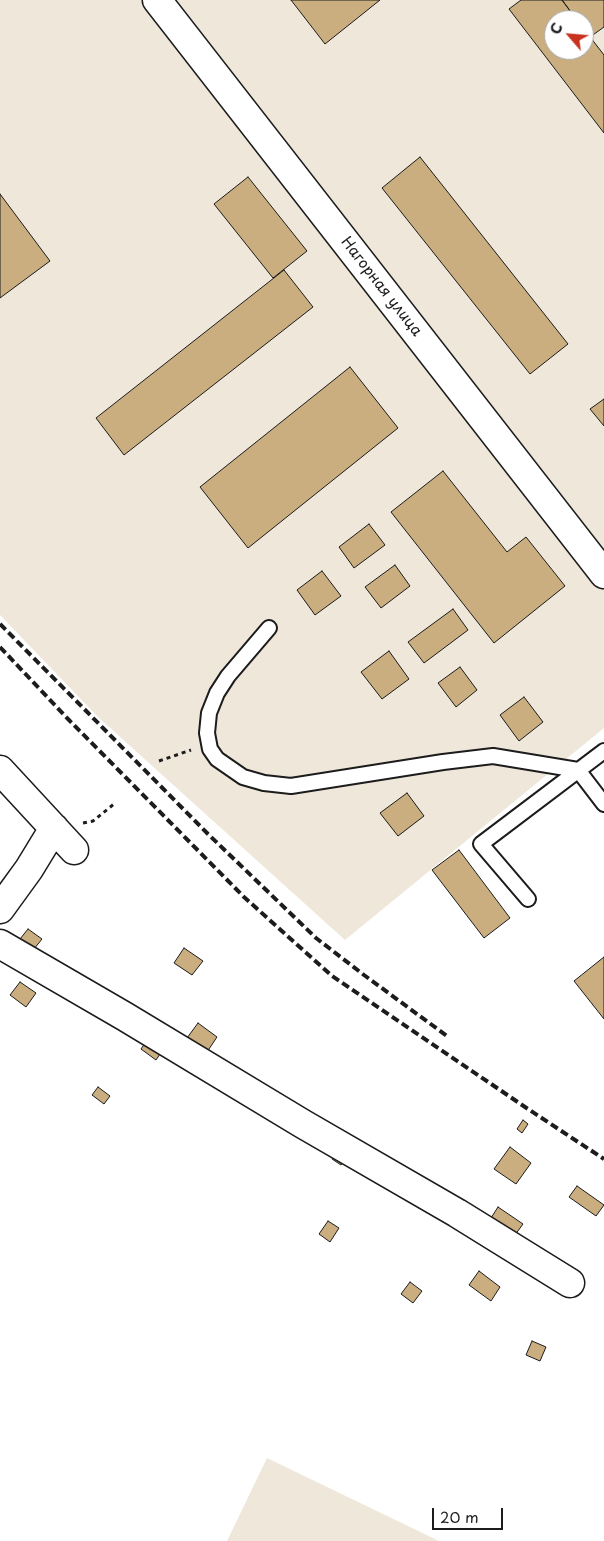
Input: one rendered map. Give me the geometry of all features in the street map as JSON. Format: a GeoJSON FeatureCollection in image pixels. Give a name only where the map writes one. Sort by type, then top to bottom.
{"type":"FeatureCollection","features":[{"type":"Feature","properties":{"kind":"street","name":"Нагорная улица"},"geometry":{"type":"LineString","coordinates":[[157,0],[604,574]]}},
{"type":"Feature","properties":{"kind":"street"},"geometry":{"type":"LineString","coordinates":[[0,770],[74,850]]}},
{"type":"Feature","properties":{"kind":"street"},"geometry":{"type":"LineString","coordinates":[[0,909],[29,869],[54,828]]}},
{"type":"Feature","properties":{"kind":"street"},"geometry":{"type":"LineString","coordinates":[[0,944],[124,1016],[311,1129],[457,1213],[570,1283]]}},
{"type":"Feature","properties":{"kind":"lane"},"geometry":{"type":"LineString","coordinates":[[269,628],[228,676],[217,693],[209,713],[207,733],[210,749],[216,759],[243,777],[264,783],[291,786],[493,756],[578,770],[604,804]]}},
{"type":"Feature","properties":{"kind":"lane"},"geometry":{"type":"LineString","coordinates":[[528,899],[481,844],[604,751]]}},
{"type":"Feature","properties":{"kind":"path"},"geometry":{"type":"LineString","coordinates":[[159,761],[209,744]]}},
{"type":"Feature","properties":{"kind":"path"},"geometry":{"type":"LineString","coordinates":[[54,828],[93,821],[114,804]]}},
{"type":"Feature","properties":{"kind":"shaded area"},"geometry":{"type":"Polygon","coordinates":[[[0,0],[604,0],[604,728],[345,940],[98,717],[0,615],[0,0]]]}},
{"type":"Feature","properties":{"kind":"shaded area"},"geometry":{"type":"Polygon","coordinates":[[[267,1458],[439,1541],[227,1541],[267,1458]]]}},
{"type":"Feature","properties":{"kind":"building"},"geometry":{"type":"Polygon","coordinates":[[[291,0],[380,0],[325,44],[291,0]]]}},
{"type":"Feature","properties":{"kind":"building"},"geometry":{"type":"Polygon","coordinates":[[[521,0],[562,0],[570,10],[544,10],[544,55],[509,9],[521,0]]]}},
{"type":"Feature","properties":{"kind":"building"},"geometry":{"type":"Polygon","coordinates":[[[562,0],[604,0],[604,27],[594,34],[594,10],[570,10],[562,0]]]}},
{"type":"Feature","properties":{"kind":"building"},"geometry":{"type":"Polygon","coordinates":[[[594,42],[604,55],[604,133],[548,60],[594,60],[594,42]]]}},
{"type":"Feature","properties":{"kind":"building"},"geometry":{"type":"Polygon","coordinates":[[[420,157],[568,344],[530,374],[382,188],[420,157]]]}},
{"type":"Feature","properties":{"kind":"building"},"geometry":{"type":"Polygon","coordinates":[[[248,177],[307,251],[273,278],[214,204],[248,177]]]}},
{"type":"Feature","properties":{"kind":"building"},"geometry":{"type":"Polygon","coordinates":[[[0,194],[50,261],[0,298],[0,194]]]}},
{"type":"Feature","properties":{"kind":"building"},"geometry":{"type":"Polygon","coordinates":[[[284,270],[313,307],[124,455],[96,418],[284,270]]]}},
{"type":"Feature","properties":{"kind":"building"},"geometry":{"type":"Polygon","coordinates":[[[350,367],[398,428],[248,548],[200,487],[350,367]]]}},
{"type":"Feature","properties":{"kind":"building"},"geometry":{"type":"Polygon","coordinates":[[[604,399],[604,426],[590,409],[604,399]]]}},
{"type":"Feature","properties":{"kind":"building"},"geometry":{"type":"Polygon","coordinates":[[[443,471],[507,552],[526,537],[565,586],[494,643],[391,512],[443,471]]]}},
{"type":"Feature","properties":{"kind":"building"},"geometry":{"type":"Polygon","coordinates":[[[369,524],[385,545],[354,568],[339,547],[369,524]]]}},
{"type":"Feature","properties":{"kind":"building"},"geometry":{"type":"Polygon","coordinates":[[[395,565],[410,586],[381,608],[365,587],[395,565]]]}},
{"type":"Feature","properties":{"kind":"building"},"geometry":{"type":"Polygon","coordinates":[[[322,571],[341,596],[315,615],[297,590],[322,571]]]}},
{"type":"Feature","properties":{"kind":"building"},"geometry":{"type":"Polygon","coordinates":[[[453,609],[468,630],[424,663],[408,642],[453,609]]]}},
{"type":"Feature","properties":{"kind":"building"},"geometry":{"type":"Polygon","coordinates":[[[389,651],[409,679],[382,699],[361,672],[389,651]]]}},
{"type":"Feature","properties":{"kind":"building"},"geometry":{"type":"Polygon","coordinates":[[[460,667],[477,690],[456,707],[438,683],[460,667]]]}},
{"type":"Feature","properties":{"kind":"building"},"geometry":{"type":"Polygon","coordinates":[[[524,697],[543,722],[519,741],[500,715],[524,697]]]}},
{"type":"Feature","properties":{"kind":"building"},"geometry":{"type":"Polygon","coordinates":[[[407,793],[424,816],[398,836],[380,813],[407,793]]]}},
{"type":"Feature","properties":{"kind":"building"},"geometry":{"type":"Polygon","coordinates":[[[459,850],[510,918],[484,938],[432,870],[459,850]]]}},
{"type":"Feature","properties":{"kind":"building"},"geometry":{"type":"Polygon","coordinates":[[[28,929],[42,939],[34,949],[20,939],[28,929]]]}},
{"type":"Feature","properties":{"kind":"building"},"geometry":{"type":"Polygon","coordinates":[[[184,948],[203,961],[192,975],[174,963],[184,948]]]}},
{"type":"Feature","properties":{"kind":"building"},"geometry":{"type":"Polygon","coordinates":[[[604,957],[604,1019],[574,981],[604,957]]]}},
{"type":"Feature","properties":{"kind":"building"},"geometry":{"type":"Polygon","coordinates":[[[20,982],[36,993],[26,1007],[10,995],[20,982]]]}},
{"type":"Feature","properties":{"kind":"building"},"geometry":{"type":"Polygon","coordinates":[[[198,1023],[217,1037],[207,1052],[187,1038],[198,1023]]]}},
{"type":"Feature","properties":{"kind":"building"},"geometry":{"type":"Polygon","coordinates":[[[147,1040],[162,1051],[156,1060],[141,1049],[147,1040]]]}},
{"type":"Feature","properties":{"kind":"building"},"geometry":{"type":"Polygon","coordinates":[[[98,1087],[110,1096],[104,1104],[92,1095],[98,1087]]]}},
{"type":"Feature","properties":{"kind":"building"},"geometry":{"type":"Polygon","coordinates":[[[523,1120],[528,1124],[522,1133],[517,1129],[523,1120]]]}},
{"type":"Feature","properties":{"kind":"building"},"geometry":{"type":"Polygon","coordinates":[[[510,1147],[531,1163],[516,1184],[494,1169],[510,1147]]]}},
{"type":"Feature","properties":{"kind":"building"},"geometry":{"type":"Polygon","coordinates":[[[338,1150],[347,1156],[341,1165],[332,1159],[338,1150]]]}},
{"type":"Feature","properties":{"kind":"building"},"geometry":{"type":"Polygon","coordinates":[[[577,1186],[604,1205],[596,1216],[569,1197],[577,1186]]]}},
{"type":"Feature","properties":{"kind":"building"},"geometry":{"type":"Polygon","coordinates":[[[498,1207],[523,1224],[515,1235],[491,1218],[498,1207]]]}},
{"type":"Feature","properties":{"kind":"building"},"geometry":{"type":"Polygon","coordinates":[[[328,1221],[339,1228],[330,1242],[319,1234],[328,1221]]]}},
{"type":"Feature","properties":{"kind":"building"},"geometry":{"type":"Polygon","coordinates":[[[479,1271],[500,1287],[491,1301],[469,1285],[479,1271]]]}},
{"type":"Feature","properties":{"kind":"building"},"geometry":{"type":"Polygon","coordinates":[[[410,1282],[422,1291],[413,1303],[401,1294],[410,1282]]]}},
{"type":"Feature","properties":{"kind":"building"},"geometry":{"type":"Polygon","coordinates":[[[532,1341],[546,1347],[540,1361],[526,1355],[532,1341]]]}},
{"type":"Feature","properties":{"kind":"railway"},"geometry":{"type":"LineString","coordinates":[[0,624],[208,834],[316,938],[447,1036]]}},
{"type":"Feature","properties":{"kind":"railway"},"geometry":{"type":"LineString","coordinates":[[0,647],[67,718],[244,897],[332,976],[604,1159]]}}]}
